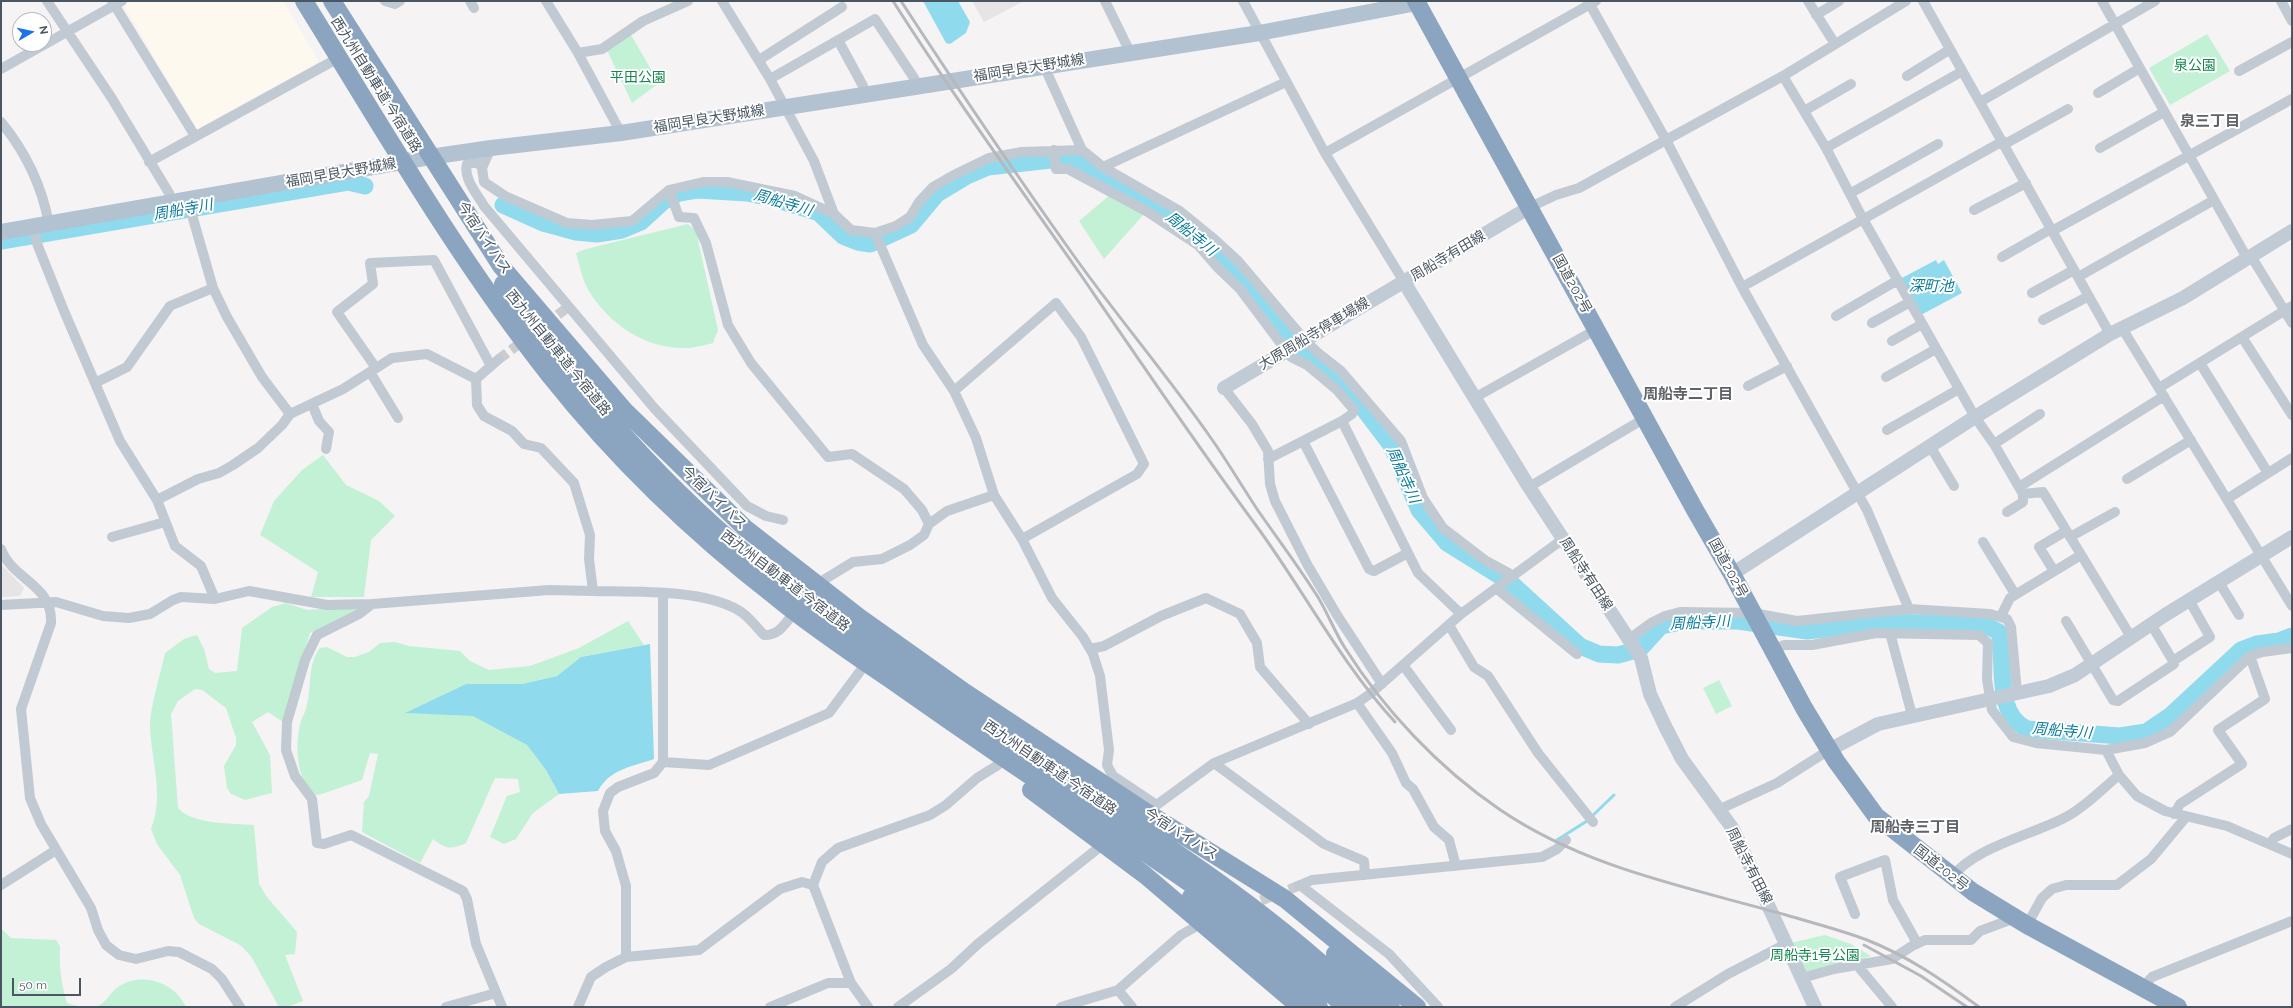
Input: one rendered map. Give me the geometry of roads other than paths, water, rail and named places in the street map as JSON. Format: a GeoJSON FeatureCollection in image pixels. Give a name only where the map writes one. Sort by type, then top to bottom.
{"type":"FeatureCollection","features":[{"type":"Feature","properties":{"kind":"highway"},"geometry":{"type":"LineString","coordinates":[[297,1],[396,164],[490,304],[592,441],[713,561],[789,619],[861,670],[997,760],[1103,844],[1145,875],[1300,1007]]}},
{"type":"Feature","properties":{"kind":"highway","name":"西九州自動車道;今宿道路"},"geometry":{"type":"LineString","coordinates":[[304,1],[441,224],[479,280],[554,380],[616,452],[667,505],[777,599],[997,760],[1190,882],[1287,956],[1345,1007]]}},
{"type":"Feature","properties":{"kind":"highway","name":"西九州自動車道;今宿道路"},"geometry":{"type":"LineString","coordinates":[[324,1],[456,215],[530,322],[576,380],[679,493],[728,539],[786,586],[1045,766],[1201,868],[1291,938],[1368,1007]]}},
{"type":"Feature","properties":{"kind":"highway","name":"今宿バイパス"},"geometry":{"type":"LineString","coordinates":[[332,1],[430,157],[501,266],[625,411],[745,528],[859,617],[966,693],[1151,808],[1285,899],[1417,1007]]}},
{"type":"Feature","properties":{"kind":"highway","name":"国道202号"},"geometry":{"type":"LineString","coordinates":[[1420,2],[1458,77],[1756,617],[1804,708],[1829,750],[1876,816],[1973,892],[2021,921],[2178,1007]]}},
{"type":"Feature","properties":{"kind":"highway"},"geometry":{"type":"LineString","coordinates":[[997,760],[1032,788],[1115,842],[1183,891],[1247,943],[1320,1007]]}},
{"type":"Feature","properties":{"kind":"highway"},"geometry":{"type":"LineString","coordinates":[[1125,818],[1213,865],[1280,909],[1325,946],[1391,1007]]}},
{"type":"Feature","properties":{"kind":"main road","name":"福岡早良大野城線"},"geometry":{"type":"LineString","coordinates":[[1,232],[40,230],[172,203],[190,208],[430,157],[491,148],[621,133],[1259,32],[1420,2]]}},
{"type":"Feature","properties":{"kind":"main road","name":"周船寺有田線"},"geometry":{"type":"LineString","coordinates":[[1530,207],[1404,282],[1476,397],[1529,487],[1641,658],[1650,694],[1665,726],[1682,759],[1733,829],[1815,1007]]}},
{"type":"Feature","properties":{"kind":"main road"},"geometry":{"type":"LineString","coordinates":[[1732,574],[1975,417],[2116,331],[2183,298],[2292,230]]}},
{"type":"Feature","properties":{"kind":"main road","name":"大原周船寺停車場線"},"geometry":{"type":"LineString","coordinates":[[1224,388],[1302,340],[1404,282]]}},
{"type":"Feature","properties":{"kind":"main road"},"geometry":{"type":"LineString","coordinates":[[1829,750],[1878,724],[1912,715],[2049,686],[2075,675],[2151,624],[2292,537]]}},
{"type":"Feature","properties":{"kind":"street"},"geometry":{"type":"LineString","coordinates":[[47,1],[111,97],[169,193],[172,203]]}},
{"type":"Feature","properties":{"kind":"street"},"geometry":{"type":"LineString","coordinates":[[384,1],[395,4],[400,1]]}},
{"type":"Feature","properties":{"kind":"street"},"geometry":{"type":"LineString","coordinates":[[546,1],[578,53],[621,133]]}},
{"type":"Feature","properties":{"kind":"street"},"geometry":{"type":"LineString","coordinates":[[578,53],[602,49],[643,21],[688,1]]}},
{"type":"Feature","properties":{"kind":"street"},"geometry":{"type":"LineString","coordinates":[[722,1],[770,79],[814,161],[834,214]]}},
{"type":"Feature","properties":{"kind":"street"},"geometry":{"type":"LineString","coordinates":[[1105,1],[1130,52]]}},
{"type":"Feature","properties":{"kind":"street"},"geometry":{"type":"LineString","coordinates":[[1243,1],[1325,153],[1404,282]]}},
{"type":"Feature","properties":{"kind":"street"},"geometry":{"type":"LineString","coordinates":[[1808,1],[1835,44]]}},
{"type":"Feature","properties":{"kind":"street"},"geometry":{"type":"LineString","coordinates":[[1816,15],[1839,1]]}},
{"type":"Feature","properties":{"kind":"street"},"geometry":{"type":"LineString","coordinates":[[1530,207],[1556,195],[1579,188],[1782,76],[1906,1]]}},
{"type":"Feature","properties":{"kind":"street"},"geometry":{"type":"LineString","coordinates":[[1923,1],[1961,72],[2004,142],[2089,296],[2161,392],[2292,606]]}},
{"type":"Feature","properties":{"kind":"street"},"geometry":{"type":"LineString","coordinates":[[1980,102],[2155,1]]}},
{"type":"Feature","properties":{"kind":"street"},"geometry":{"type":"LineString","coordinates":[[2281,1],[2292,21]]}},
{"type":"Feature","properties":{"kind":"street"},"geometry":{"type":"LineString","coordinates":[[1,69],[68,32],[116,2],[195,136]]}},
{"type":"Feature","properties":{"kind":"street"},"geometry":{"type":"LineString","coordinates":[[1325,153],[1591,2],[1666,140],[1742,287],[1858,492],[1909,609]]}},
{"type":"Feature","properties":{"kind":"street"},"geometry":{"type":"LineString","coordinates":[[2105,2],[2115,23],[2214,200],[2249,257],[2288,308],[2292,323]]}},
{"type":"Feature","properties":{"kind":"street"},"geometry":{"type":"LineString","coordinates":[[759,60],[842,7]]}},
{"type":"Feature","properties":{"kind":"street"},"geometry":{"type":"LineString","coordinates":[[770,79],[875,19],[914,78],[917,86]]}},
{"type":"Feature","properties":{"kind":"street"},"geometry":{"type":"LineString","coordinates":[[838,40],[863,86],[865,94]]}},
{"type":"Feature","properties":{"kind":"street"},"geometry":{"type":"LineString","coordinates":[[2239,71],[2292,42]]}},
{"type":"Feature","properties":{"kind":"street"},"geometry":{"type":"LineString","coordinates":[[1907,76],[1949,50]]}},
{"type":"Feature","properties":{"kind":"street"},"geometry":{"type":"LineString","coordinates":[[149,162],[333,61]]}},
{"type":"Feature","properties":{"kind":"street"},"geometry":{"type":"LineString","coordinates":[[1044,66],[1082,150],[1103,167],[1180,211],[1238,261],[1302,340],[1341,371],[1401,441],[1423,498],[1444,528],[1486,561],[1512,575]]}},
{"type":"Feature","properties":{"kind":"street"},"geometry":{"type":"LineString","coordinates":[[2098,93],[2140,68]]}},
{"type":"Feature","properties":{"kind":"street"},"geometry":{"type":"LineString","coordinates":[[1826,148],[1961,72]]}},
{"type":"Feature","properties":{"kind":"street"},"geometry":{"type":"LineString","coordinates":[[1782,76],[1826,148],[1851,193],[1863,219],[1975,417],[1994,444],[2021,490],[2022,502],[2007,512]]}},
{"type":"Feature","properties":{"kind":"street"},"geometry":{"type":"LineString","coordinates":[[1103,167],[1286,82]]}},
{"type":"Feature","properties":{"kind":"street"},"geometry":{"type":"LineString","coordinates":[[1804,111],[1851,84]]}},
{"type":"Feature","properties":{"kind":"street"},"geometry":{"type":"LineString","coordinates":[[2002,257],[2189,157],[2292,99]]}},
{"type":"Feature","properties":{"kind":"street"},"geometry":{"type":"LineString","coordinates":[[1742,287],[2004,142],[2068,109]]}},
{"type":"Feature","properties":{"kind":"street"},"geometry":{"type":"LineString","coordinates":[[2100,148],[2164,112]]}},
{"type":"Feature","properties":{"kind":"street"},"geometry":{"type":"LineString","coordinates":[[1,122],[27,160],[42,197],[40,230],[95,383],[120,442],[157,500],[175,546],[201,566],[215,599]]}},
{"type":"Feature","properties":{"kind":"street"},"geometry":{"type":"LineString","coordinates":[[1851,193],[1938,144]]}},
{"type":"Feature","properties":{"kind":"street"},"geometry":{"type":"LineString","coordinates":[[482,168],[491,148]]}},
{"type":"Feature","properties":{"kind":"street"},"geometry":{"type":"LineString","coordinates":[[783,520],[766,516],[747,506],[655,409],[484,206],[468,179],[466,169],[467,164],[478,162],[482,168],[484,182],[505,196],[567,223],[592,225],[632,221],[669,190],[703,182],[727,182],[795,196],[834,214],[851,230],[875,233],[896,226],[910,217],[919,202],[933,187],[989,158],[1022,152],[1082,150]]}},
{"type":"Feature","properties":{"kind":"street"},"geometry":{"type":"LineString","coordinates":[[1054,152],[1056,169],[1068,169],[1148,212],[1198,244],[1218,268],[1240,289],[1290,357],[1307,365],[1325,380],[1349,403],[1354,410],[1352,414],[1342,420],[1268,459]]}},
{"type":"Feature","properties":{"kind":"street"},"geometry":{"type":"LineString","coordinates":[[1974,210],[2026,183]]}},
{"type":"Feature","properties":{"kind":"street"},"geometry":{"type":"LineString","coordinates":[[669,190],[679,217],[694,218],[706,243],[728,325],[751,363],[828,457],[852,454],[904,488],[922,510],[929,524]]}},
{"type":"Feature","properties":{"kind":"street"},"geometry":{"type":"LineString","coordinates":[[2032,293],[2076,273],[2214,200]]}},
{"type":"Feature","properties":{"kind":"street"},"geometry":{"type":"LineString","coordinates":[[190,208],[213,288],[227,317],[262,376],[290,414]]}},
{"type":"Feature","properties":{"kind":"street"},"geometry":{"type":"LineString","coordinates":[[875,233],[923,345],[954,391],[976,438],[994,495],[1022,539],[1052,598],[1090,649],[1100,676],[1108,744],[1107,764],[1113,776],[1151,808]]}},
{"type":"Feature","properties":{"kind":"street"},"geometry":{"type":"LineString","coordinates":[[398,418],[373,370],[337,312],[373,284],[370,263],[434,260],[495,362],[476,380],[477,405],[484,416],[512,432],[524,444],[541,448],[574,483],[590,535],[589,559],[593,591]]}},
{"type":"Feature","properties":{"kind":"street"},"geometry":{"type":"LineString","coordinates":[[1836,316],[1898,280]]}},
{"type":"Feature","properties":{"kind":"street"},"geometry":{"type":"LineString","coordinates":[[95,383],[127,366],[170,306],[213,288]]}},
{"type":"Feature","properties":{"kind":"street"},"geometry":{"type":"LineString","coordinates":[[2043,320],[2089,296]]}},
{"type":"Feature","properties":{"kind":"street"},"geometry":{"type":"LineString","coordinates":[[1872,323],[1910,302]]}},
{"type":"Feature","properties":{"kind":"street"},"geometry":{"type":"LineString","coordinates":[[954,391],[1056,303],[1082,337],[1144,464],[1137,474],[1022,539]]}},
{"type":"Feature","properties":{"kind":"street"},"geometry":{"type":"LineString","coordinates":[[2021,490],[2200,363],[2288,308]]}},
{"type":"Feature","properties":{"kind":"street"},"geometry":{"type":"LineString","coordinates":[[1892,341],[1922,324]]}},
{"type":"Feature","properties":{"kind":"street"},"geometry":{"type":"LineString","coordinates":[[1476,397],[1597,329]]}},
{"type":"Feature","properties":{"kind":"street"},"geometry":{"type":"LineString","coordinates":[[2242,337],[2292,415]]}},
{"type":"Feature","properties":{"kind":"street"},"geometry":{"type":"LineString","coordinates":[[1886,377],[1936,348]]}},
{"type":"Feature","properties":{"kind":"street"},"geometry":{"type":"LineString","coordinates":[[157,500],[198,479],[219,473],[233,465],[258,448],[282,425],[290,414],[343,389],[392,358],[427,354],[476,380]]}},
{"type":"Feature","properties":{"kind":"street"},"geometry":{"type":"LineString","coordinates":[[2200,363],[2268,473]]}},
{"type":"Feature","properties":{"kind":"street"},"geometry":{"type":"LineString","coordinates":[[1748,386],[1787,366]]}},
{"type":"Feature","properties":{"kind":"street"},"geometry":{"type":"LineString","coordinates":[[1224,388],[1252,424],[1268,451],[1270,484],[1275,501],[1337,616],[1382,684]]}},
{"type":"Feature","properties":{"kind":"street"},"geometry":{"type":"LineString","coordinates":[[1887,430],[1959,388]]}},
{"type":"Feature","properties":{"kind":"street"},"geometry":{"type":"LineString","coordinates":[[312,404],[319,421],[329,432],[326,449]]}},
{"type":"Feature","properties":{"kind":"street"},"geometry":{"type":"LineString","coordinates":[[1994,444],[2040,414]]}},
{"type":"Feature","properties":{"kind":"street"},"geometry":{"type":"LineString","coordinates":[[1529,487],[1645,418]]}},
{"type":"Feature","properties":{"kind":"street"},"geometry":{"type":"LineString","coordinates":[[1342,420],[1418,573],[1461,614]]}},
{"type":"Feature","properties":{"kind":"street"},"geometry":{"type":"LineString","coordinates":[[2127,479],[2191,440]]}},
{"type":"Feature","properties":{"kind":"street"},"geometry":{"type":"LineString","coordinates":[[1303,441],[1369,569],[1374,571],[1382,568],[1408,553]]}},
{"type":"Feature","properties":{"kind":"street"},"geometry":{"type":"LineString","coordinates":[[1930,446],[1954,486]]}},
{"type":"Feature","properties":{"kind":"street"},"geometry":{"type":"LineString","coordinates":[[2227,499],[2292,458]]}},
{"type":"Feature","properties":{"kind":"street"},"geometry":{"type":"LineString","coordinates":[[2021,490],[2043,492],[2131,637]]}},
{"type":"Feature","properties":{"kind":"street"},"geometry":{"type":"LineString","coordinates":[[816,584],[852,562],[882,559],[910,545],[924,535],[929,524],[947,511],[994,495]]}},
{"type":"Feature","properties":{"kind":"street"},"geometry":{"type":"LineString","coordinates":[[2054,571],[2039,547],[2115,512]]}},
{"type":"Feature","properties":{"kind":"street"},"geometry":{"type":"LineString","coordinates":[[112,537],[165,522]]}},
{"type":"Feature","properties":{"kind":"street"},"geometry":{"type":"LineString","coordinates":[[898,1007],[951,969],[979,943],[1103,844],[1214,763],[1357,703],[1382,684],[1461,614],[1512,575],[1563,539]]}},
{"type":"Feature","properties":{"kind":"street"},"geometry":{"type":"LineString","coordinates":[[1983,542],[2016,594]]}},
{"type":"Feature","properties":{"kind":"street"},"geometry":{"type":"LineString","coordinates":[[1,549],[7,561],[42,592],[52,613],[51,623],[21,709],[30,798],[41,824],[91,908],[98,930],[106,945],[119,955],[136,959],[168,951],[179,952],[212,969],[222,979],[240,1007]]}},
{"type":"Feature","properties":{"kind":"street"},"geometry":{"type":"LineString","coordinates":[[2001,616],[2010,598],[2081,555]]}},
{"type":"Feature","properties":{"kind":"street"},"geometry":{"type":"LineString","coordinates":[[2219,582],[2239,615]]}},
{"type":"Feature","properties":{"kind":"street"},"geometry":{"type":"LineString","coordinates":[[1498,586],[1577,654]]}},
{"type":"Feature","properties":{"kind":"street"},"geometry":{"type":"LineString","coordinates":[[1,605],[56,602],[104,616],[129,618],[150,614],[173,600],[181,597],[215,599],[249,591],[327,605],[372,604],[550,590],[663,594],[682,593],[726,604],[746,616],[764,635],[772,635],[780,631],[789,619]]}},
{"type":"Feature","properties":{"kind":"street"},"geometry":{"type":"LineString","coordinates":[[626,958],[626,886],[616,851],[605,831],[603,811],[610,793],[618,787],[654,773],[663,762],[663,594]]}},
{"type":"Feature","properties":{"kind":"street"},"geometry":{"type":"LineString","coordinates":[[1090,649],[1104,646],[1161,616],[1206,598],[1240,614],[1256,643],[1260,666],[1309,724]]}},
{"type":"Feature","properties":{"kind":"street"},"geometry":{"type":"LineString","coordinates":[[2066,621],[2113,700],[2118,701],[2174,664],[2173,661],[2210,637],[2189,600]]}},
{"type":"Feature","properties":{"kind":"street"},"geometry":{"type":"LineString","coordinates":[[372,604],[359,614],[317,635],[313,640],[305,660],[286,722],[286,750],[295,776],[312,799],[317,843],[324,844],[351,835],[463,891],[467,899],[476,944],[502,1007]]}},
{"type":"Feature","properties":{"kind":"street"},"geometry":{"type":"LineString","coordinates":[[1629,639],[1651,623],[1665,616],[1680,612],[1797,621],[1909,609],[2001,616],[2007,619],[2011,627],[2017,692]]}},
{"type":"Feature","properties":{"kind":"street"},"geometry":{"type":"LineString","coordinates":[[2151,624],[2173,661]]}},
{"type":"Feature","properties":{"kind":"street"},"geometry":{"type":"LineString","coordinates":[[1449,625],[1474,667],[1488,676],[1538,753],[1591,819]]}},
{"type":"Feature","properties":{"kind":"street"},"geometry":{"type":"LineString","coordinates":[[1771,645],[1812,645],[1876,633],[1979,635],[1988,643],[1989,698],[1992,710],[2013,737],[2036,744],[2106,750],[2145,744],[2170,732],[2250,656],[2262,652],[2292,648]]}},
{"type":"Feature","properties":{"kind":"street"},"geometry":{"type":"LineString","coordinates":[[1890,633],[1912,715]]}},
{"type":"Feature","properties":{"kind":"street"},"geometry":{"type":"LineString","coordinates":[[2174,814],[2180,804],[2242,764],[2218,730],[2266,699],[2250,656]]}},
{"type":"Feature","properties":{"kind":"street"},"geometry":{"type":"LineString","coordinates":[[1403,665],[1451,730]]}},
{"type":"Feature","properties":{"kind":"street"},"geometry":{"type":"LineString","coordinates":[[663,762],[709,765],[829,713],[861,670]]}},
{"type":"Feature","properties":{"kind":"street"},"geometry":{"type":"LineString","coordinates":[[1357,703],[1392,753],[1406,783],[1414,789],[1434,827],[1449,840],[1456,866]]}},
{"type":"Feature","properties":{"kind":"street"},"geometry":{"type":"LineString","coordinates":[[1718,810],[1777,783],[1829,750]]}},
{"type":"Feature","properties":{"kind":"street"},"geometry":{"type":"LineString","coordinates":[[2106,750],[2119,775],[2137,796],[2165,811],[2227,826],[2292,854]]}},
{"type":"Feature","properties":{"kind":"street"},"geometry":{"type":"LineString","coordinates":[[868,1007],[850,982],[813,885],[822,862],[838,848],[930,815],[946,805],[997,760]]}},
{"type":"Feature","properties":{"kind":"street"},"geometry":{"type":"LineString","coordinates":[[1214,763],[1324,844],[1364,861],[1365,875]]}},
{"type":"Feature","properties":{"kind":"street"},"geometry":{"type":"LineString","coordinates":[[1952,877],[1961,866],[2001,845],[2067,817],[2119,775]]}},
{"type":"Feature","properties":{"kind":"street"},"geometry":{"type":"LineString","coordinates":[[1802,978],[1834,969],[1892,959],[1917,943],[1925,940],[1971,940],[1986,929],[2021,921],[2052,889],[2066,885],[2117,885],[2151,859],[2186,817]]}},
{"type":"Feature","properties":{"kind":"street"},"geometry":{"type":"LineString","coordinates":[[2270,844],[2274,838],[2292,829]]}},
{"type":"Feature","properties":{"kind":"street"},"geometry":{"type":"LineString","coordinates":[[1438,1007],[1389,954],[1299,885],[1312,880],[1542,857],[1557,849],[1566,840]]}},
{"type":"Feature","properties":{"kind":"street"},"geometry":{"type":"LineString","coordinates":[[1,885],[56,850]]}},
{"type":"Feature","properties":{"kind":"street"},"geometry":{"type":"LineString","coordinates":[[1855,914],[1840,877],[1885,860],[1894,900],[1917,943]]}},
{"type":"Feature","properties":{"kind":"street"},"geometry":{"type":"LineString","coordinates":[[578,1007],[591,977],[626,958],[699,950],[780,888],[802,882],[813,885]]}},
{"type":"Feature","properties":{"kind":"street"},"geometry":{"type":"LineString","coordinates":[[2143,987],[2152,977],[2292,922]]}},
{"type":"Feature","properties":{"kind":"street"},"geometry":{"type":"LineString","coordinates":[[1061,1007],[1118,990],[1181,935],[1202,923]]}},
{"type":"Feature","properties":{"kind":"street"},"geometry":{"type":"LineString","coordinates":[[1675,1007],[1728,974],[1786,944]]}},
{"type":"Feature","properties":{"kind":"street"},"geometry":{"type":"LineString","coordinates":[[1857,965],[1892,1007]]}},
{"type":"Feature","properties":{"kind":"street"},"geometry":{"type":"LineString","coordinates":[[770,1007],[828,983],[850,982]]}},
{"type":"Feature","properties":{"kind":"street"},"geometry":{"type":"LineString","coordinates":[[1118,990],[1132,1007]]}},
{"type":"Feature","properties":{"kind":"street"},"geometry":{"type":"LineString","coordinates":[[446,1007],[496,994]]}},
{"type":"Feature","properties":{"kind":"water"},"geometry":{"type":"Polygon","coordinates":[[[923,1],[958,1],[970,22],[966,33],[950,44],[946,43],[923,1]]]}},
{"type":"Feature","properties":{"kind":"water","name":"深町池"},"geometry":{"type":"Polygon","coordinates":[[[1936,260],[1938,264],[1944,260],[1962,293],[1919,316],[1900,279],[1936,260]]]}},
{"type":"Feature","properties":{"kind":"water"},"geometry":{"type":"Polygon","coordinates":[[[650,644],[654,759],[615,773],[598,791],[559,794],[546,770],[527,745],[473,716],[405,713],[466,684],[522,684],[557,676],[581,657],[650,644]]]}},
{"type":"Feature","properties":{"kind":"waterway","name":"周船寺川"},"geometry":{"type":"LineString","coordinates":[[503,205],[543,223],[576,232],[597,234],[622,230],[641,222],[664,201],[679,193],[697,190],[747,193],[771,198],[819,213],[843,236],[858,242],[870,244],[911,225],[937,194],[967,176],[988,167],[1069,158],[1145,198],[1207,244],[1243,280],[1288,338],[1345,388],[1366,412],[1391,445],[1419,510],[1447,543],[1511,583],[1580,646],[1599,654],[1618,655],[1640,649],[1661,626],[1686,621],[1738,621],[1807,631],[1888,622],[1985,625],[1999,632],[2005,699],[2009,711],[2016,721],[2027,729],[2120,736],[2146,732],[2171,715],[2241,650],[2257,644],[2279,641],[2292,636]]}},
{"type":"Feature","properties":{"kind":"waterway","name":"周船寺川"},"geometry":{"type":"LineString","coordinates":[[1,241],[348,182],[365,186]]}},
{"type":"Feature","properties":{"kind":"waterway"},"geometry":{"type":"LineString","coordinates":[[1557,840],[1587,821],[1614,795]]}},
{"type":"Feature","properties":{"kind":"tunnel"},"geometry":{"type":"LineString","coordinates":[[546,324],[568,307]]}},
{"type":"Feature","properties":{"kind":"tunnel"},"geometry":{"type":"LineString","coordinates":[[499,359],[527,338]]}},
{"type":"Feature","properties":{"kind":"tunnel"},"geometry":{"type":"LineString","coordinates":[[1247,906],[1298,886]]}},
{"type":"Feature","properties":{"kind":"railway"},"geometry":{"type":"LineString","coordinates":[[893,1],[988,142],[1190,434],[1273,549],[1339,650],[1375,699],[1395,722]]}},
{"type":"Feature","properties":{"kind":"railway"},"geometry":{"type":"LineString","coordinates":[[901,1],[986,129],[1074,256],[1179,394],[1225,458],[1259,512],[1316,594],[1341,641],[1360,671],[1395,715],[1434,756],[1477,793],[1499,809],[1566,847],[1638,874],[1786,915],[1867,940],[1911,961],[1979,1007]]}},
{"type":"Feature","properties":{"kind":"railway"},"geometry":{"type":"LineString","coordinates":[[1864,945],[1921,976],[1967,1007]]}},
{"type":"Feature","properties":{"kind":"district","name":"泉三丁目"},"geometry":{"type":"Point","coordinates":[2210,121]}},
{"type":"Feature","properties":{"kind":"district","name":"周船寺二丁目"},"geometry":{"type":"Point","coordinates":[1688,394]}},
{"type":"Feature","properties":{"kind":"district","name":"周船寺三丁目"},"geometry":{"type":"Point","coordinates":[1915,827]}},
{"type":"Feature","properties":{"kind":"park label","name":"泉公園"},"geometry":{"type":"Point","coordinates":[2195,66]}},
{"type":"Feature","properties":{"kind":"park label","name":"平田公園"},"geometry":{"type":"Point","coordinates":[638,78]}},
{"type":"Feature","properties":{"kind":"park label","name":"周船寺1号公園"},"geometry":{"type":"Point","coordinates":[1815,956]}}]}
